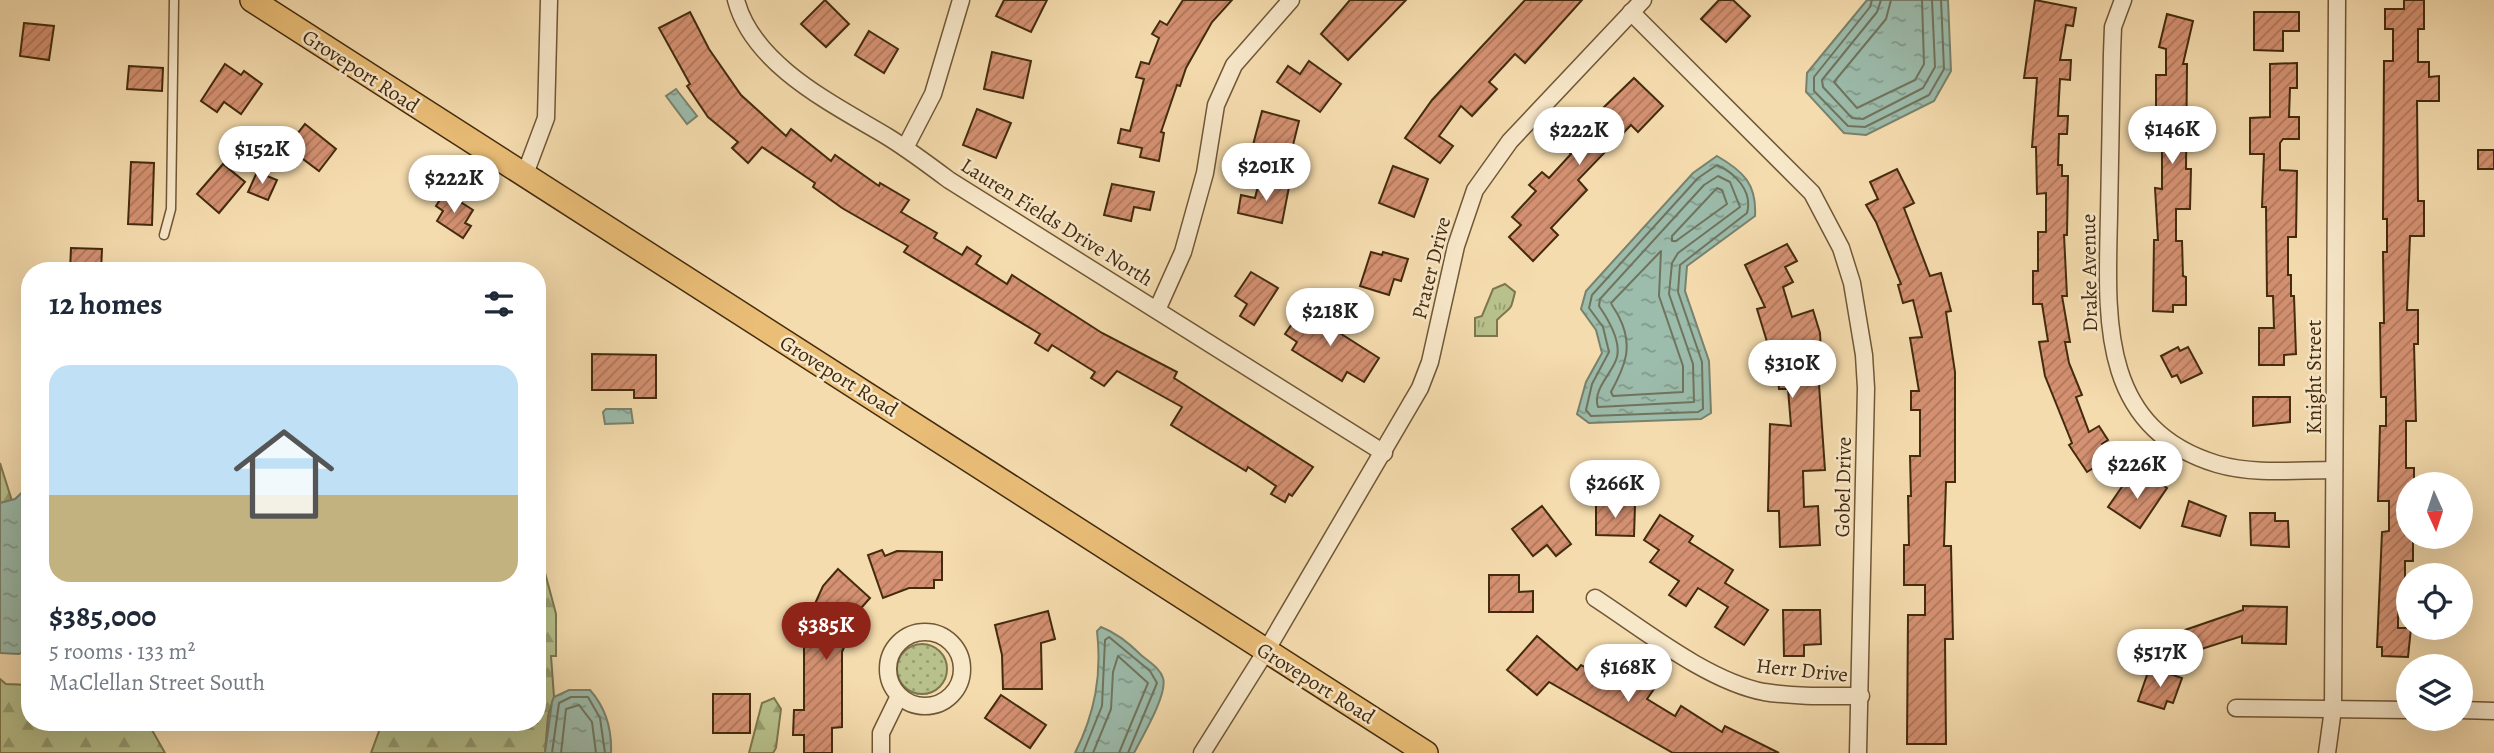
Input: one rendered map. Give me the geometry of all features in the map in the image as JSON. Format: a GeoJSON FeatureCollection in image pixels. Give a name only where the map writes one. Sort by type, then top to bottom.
{"type":"FeatureCollection","features":[{"type":"Feature","properties":{"kind":"main road","name":"Groveport Road"},"geometry":{"type":"LineString","coordinates":[[251,0],[1426,753]]}},
{"type":"Feature","properties":{"kind":"street"},"geometry":{"type":"LineString","coordinates":[[526,174],[546,118],[548,0]]}},
{"type":"Feature","properties":{"kind":"street","name":"Lauren Fields Drive North"},"geometry":{"type":"LineString","coordinates":[[736,0],[772,60],[802,87],[905,148],[949,180],[1384,453]]}},
{"type":"Feature","properties":{"kind":"street"},"geometry":{"type":"LineString","coordinates":[[905,148],[933,94],[961,0]]}},
{"type":"Feature","properties":{"kind":"street"},"geometry":{"type":"LineString","coordinates":[[1157,310],[1183,252],[1205,173],[1216,105],[1234,65],[1291,0]]}},
{"type":"Feature","properties":{"kind":"street","name":"Drake Avenue"},"geometry":{"type":"LineString","coordinates":[[2123,0],[2113,27],[2107,309],[2113,358],[2121,378],[2137,408],[2149,422],[2169,439],[2196,455],[2240,468],[2334,470]]}},
{"type":"Feature","properties":{"kind":"street","name":"Knight Street"},"geometry":{"type":"LineString","coordinates":[[2327,753],[2333,709],[2337,0]]}},
{"type":"Feature","properties":{"kind":"street","name":"Prater Drive"},"geometry":{"type":"LineString","coordinates":[[1202,753],[1407,416],[1430,362],[1453,257],[1475,190],[1510,141],[1637,6]]}},
{"type":"Feature","properties":{"kind":"street","name":"Gobel Drive"},"geometry":{"type":"LineString","coordinates":[[1637,6],[1812,194],[1845,260],[1860,318],[1865,377],[1858,753]]}},
{"type":"Feature","properties":{"kind":"street","name":"Herr Drive"},"geometry":{"type":"LineString","coordinates":[[1595,598],[1694,662],[1729,680],[1762,691],[1861,696]]}},
{"type":"Feature","properties":{"kind":"street"},"geometry":{"type":"LineString","coordinates":[[919,632],[935,633],[950,641],[959,655],[962,671],[946,699],[930,705],[914,704],[899,696],[890,682],[887,666],[892,650],[903,638],[919,632]]}},
{"type":"Feature","properties":{"kind":"street"},"geometry":{"type":"LineString","coordinates":[[881,753],[881,733],[899,696]]}},
{"type":"Feature","properties":{"kind":"street"},"geometry":{"type":"LineString","coordinates":[[2236,708],[2396,710]]}},
{"type":"Feature","properties":{"kind":"street"},"geometry":{"type":"LineString","coordinates":[[2473,710],[2494,711]]}},
{"type":"Feature","properties":{"kind":"lane"},"geometry":{"type":"LineString","coordinates":[[164,234],[172,209],[174,0]]}},
{"type":"Feature","properties":{"kind":"green space"},"geometry":{"type":"Polygon","coordinates":[[[1505,284],[1515,292],[1510,308],[1497,320],[1497,336],[1475,336],[1475,318],[1482,316],[1493,289],[1505,284]]]}},
{"type":"Feature","properties":{"kind":"green space"},"geometry":{"type":"Polygon","coordinates":[[[0,463],[12,501],[0,503],[0,463]]]}},
{"type":"Feature","properties":{"kind":"green space"},"geometry":{"type":"Polygon","coordinates":[[[546,576],[556,614],[556,656],[551,656],[554,697],[548,716],[545,753],[371,753],[379,731],[546,731],[546,576]]]}},
{"type":"Feature","properties":{"kind":"green space"},"geometry":{"type":"Polygon","coordinates":[[[922,644],[940,651],[947,669],[940,687],[922,694],[904,687],[897,669],[904,651],[922,644]]]}},
{"type":"Feature","properties":{"kind":"green space"},"geometry":{"type":"Polygon","coordinates":[[[0,679],[6,684],[21,685],[21,731],[153,731],[165,753],[0,753],[0,679]]]}},
{"type":"Feature","properties":{"kind":"green space"},"geometry":{"type":"Polygon","coordinates":[[[774,698],[781,709],[776,748],[773,753],[749,753],[762,703],[774,698]]]}},
{"type":"Feature","properties":{"kind":"water"},"geometry":{"type":"Polygon","coordinates":[[[1867,0],[1948,0],[1951,71],[1934,101],[1866,135],[1844,133],[1806,92],[1807,73],[1867,0]]]}},
{"type":"Feature","properties":{"kind":"water"},"geometry":{"type":"Polygon","coordinates":[[[676,89],[697,116],[687,124],[666,96],[676,89]]]}},
{"type":"Feature","properties":{"kind":"water"},"geometry":{"type":"Polygon","coordinates":[[[1717,156],[1741,173],[1751,187],[1755,216],[1687,266],[1685,291],[1709,361],[1711,413],[1701,419],[1589,423],[1577,414],[1586,382],[1602,353],[1596,330],[1581,309],[1586,291],[1693,173],[1717,156]]]}},
{"type":"Feature","properties":{"kind":"water"},"geometry":{"type":"Polygon","coordinates":[[[606,409],[631,409],[633,423],[605,424],[603,412],[606,409]]]}},
{"type":"Feature","properties":{"kind":"water"},"geometry":{"type":"Polygon","coordinates":[[[21,493],[19,654],[0,653],[0,503],[15,499],[21,493]]]}},
{"type":"Feature","properties":{"kind":"water"},"geometry":{"type":"Polygon","coordinates":[[[1101,627],[1127,642],[1162,674],[1162,694],[1134,753],[1075,753],[1092,708],[1098,678],[1097,631],[1101,627]]]}},
{"type":"Feature","properties":{"kind":"water"},"geometry":{"type":"Polygon","coordinates":[[[569,690],[590,690],[600,704],[607,719],[611,753],[545,753],[552,702],[554,697],[569,690]]]}},
{"type":"Feature","properties":{"kind":"building"},"geometry":{"type":"Polygon","coordinates":[[[825,0],[849,24],[826,47],[801,24],[825,0]]]}},
{"type":"Feature","properties":{"kind":"building"},"geometry":{"type":"Polygon","coordinates":[[[1004,0],[1047,0],[1031,32],[996,16],[1004,0]]]}},
{"type":"Feature","properties":{"kind":"building"},"geometry":{"type":"Polygon","coordinates":[[[1183,0],[1232,0],[1212,22],[1186,68],[1180,86],[1177,85],[1161,132],[1164,133],[1159,161],[1140,157],[1142,148],[1118,143],[1121,129],[1130,131],[1144,79],[1136,77],[1141,62],[1149,64],[1159,38],[1152,34],[1160,21],[1167,25],[1183,0]]]}},
{"type":"Feature","properties":{"kind":"building"},"geometry":{"type":"Polygon","coordinates":[[[1350,0],[1406,0],[1348,60],[1321,34],[1350,0]]]}},
{"type":"Feature","properties":{"kind":"building"},"geometry":{"type":"Polygon","coordinates":[[[1525,0],[1582,0],[1525,63],[1515,54],[1489,82],[1497,89],[1472,116],[1461,106],[1439,136],[1453,146],[1440,163],[1405,138],[1432,100],[1525,0]]]}},
{"type":"Feature","properties":{"kind":"building"},"geometry":{"type":"Polygon","coordinates":[[[1719,0],[1733,0],[1750,16],[1726,42],[1701,19],[1719,0]]]}},
{"type":"Feature","properties":{"kind":"building"},"geometry":{"type":"Polygon","coordinates":[[[2035,0],[2076,8],[2073,26],[2066,25],[2060,60],[2071,60],[2070,80],[2060,79],[2058,116],[2068,116],[2067,134],[2059,134],[2058,165],[2062,165],[2062,176],[2068,176],[2067,235],[2064,235],[2067,296],[2062,296],[2070,342],[2065,342],[2069,363],[2082,395],[2076,397],[2089,432],[2099,426],[2108,440],[2102,444],[2111,457],[2087,472],[2069,445],[2072,443],[2045,376],[2039,342],[2048,341],[2042,304],[2033,304],[2033,271],[2038,271],[2038,232],[2046,232],[2046,193],[2037,194],[2036,147],[2032,147],[2037,78],[2024,78],[2035,0]]]}},
{"type":"Feature","properties":{"kind":"building"},"geometry":{"type":"Polygon","coordinates":[[[2404,0],[2424,0],[2424,29],[2418,29],[2418,62],[2429,62],[2429,77],[2439,76],[2439,101],[2417,101],[2418,201],[2424,201],[2424,236],[2410,236],[2407,310],[2418,310],[2418,344],[2414,344],[2416,421],[2406,421],[2406,468],[2414,468],[2414,472],[2396,472],[2396,550],[2413,550],[2413,561],[2396,563],[2396,640],[2410,640],[2408,654],[2396,654],[2396,657],[2382,656],[2382,647],[2377,647],[2382,532],[2389,531],[2389,501],[2378,501],[2380,426],[2386,426],[2386,397],[2381,397],[2380,323],[2384,323],[2383,252],[2387,252],[2387,219],[2383,219],[2384,61],[2393,61],[2393,29],[2385,29],[2385,9],[2404,9],[2404,0]]]}},
{"type":"Feature","properties":{"kind":"building"},"geometry":{"type":"Polygon","coordinates":[[[690,12],[709,49],[741,95],[786,136],[791,129],[831,161],[835,155],[879,186],[880,183],[909,200],[901,212],[937,233],[934,238],[962,255],[967,247],[981,256],[976,264],[1007,284],[1012,275],[1102,333],[1177,372],[1174,378],[1313,467],[1292,496],[1289,494],[1285,502],[1271,494],[1276,486],[1248,467],[1246,471],[1171,425],[1182,407],[1117,371],[1104,386],[1091,378],[1095,372],[1052,345],[1048,351],[1035,343],[1040,334],[904,252],[908,246],[842,208],[813,187],[815,183],[762,147],[748,163],[732,148],[738,142],[708,117],[687,86],[690,84],[659,28],[690,12]]]}},
{"type":"Feature","properties":{"kind":"building"},"geometry":{"type":"Polygon","coordinates":[[[2254,12],[2299,12],[2299,31],[2283,31],[2283,51],[2254,50],[2254,12]]]}},
{"type":"Feature","properties":{"kind":"building"},"geometry":{"type":"Polygon","coordinates":[[[2167,14],[2193,21],[2183,64],[2187,64],[2186,169],[2191,169],[2190,209],[2176,209],[2176,241],[2182,241],[2186,305],[2173,305],[2173,312],[2153,311],[2154,240],[2158,240],[2155,188],[2162,189],[2162,136],[2156,136],[2156,75],[2166,75],[2166,49],[2159,47],[2167,14]]]}},
{"type":"Feature","properties":{"kind":"building"},"geometry":{"type":"Polygon","coordinates":[[[24,23],[54,26],[49,60],[20,56],[24,23]]]}},
{"type":"Feature","properties":{"kind":"building"},"geometry":{"type":"Polygon","coordinates":[[[869,31],[898,49],[884,73],[855,55],[869,31]]]}},
{"type":"Feature","properties":{"kind":"building"},"geometry":{"type":"Polygon","coordinates":[[[992,52],[1031,61],[1023,98],[984,89],[992,52]]]}},
{"type":"Feature","properties":{"kind":"building"},"geometry":{"type":"Polygon","coordinates":[[[1309,61],[1341,84],[1320,112],[1277,82],[1288,66],[1300,74],[1309,61]]]}},
{"type":"Feature","properties":{"kind":"building"},"geometry":{"type":"Polygon","coordinates":[[[2297,63],[2297,88],[2290,88],[2289,117],[2299,117],[2299,139],[2283,139],[2280,143],[2280,170],[2297,171],[2296,237],[2288,237],[2288,275],[2291,275],[2291,296],[2294,296],[2296,354],[2284,355],[2284,365],[2259,365],[2259,328],[2274,328],[2273,296],[2267,296],[2266,207],[2262,207],[2264,154],[2250,154],[2250,118],[2270,117],[2270,64],[2297,63]]]}},
{"type":"Feature","properties":{"kind":"building"},"geometry":{"type":"Polygon","coordinates":[[[225,64],[241,75],[244,71],[262,84],[241,114],[224,102],[217,112],[201,101],[225,64]]]}},
{"type":"Feature","properties":{"kind":"building"},"geometry":{"type":"Polygon","coordinates":[[[129,66],[163,68],[162,91],[127,89],[129,66]]]}},
{"type":"Feature","properties":{"kind":"building"},"geometry":{"type":"Polygon","coordinates":[[[1634,78],[1663,106],[1638,132],[1631,125],[1578,180],[1587,190],[1551,228],[1558,235],[1533,261],[1509,237],[1521,225],[1512,217],[1536,191],[1529,185],[1542,172],[1549,178],[1571,154],[1566,149],[1574,140],[1572,138],[1634,78]]]}},
{"type":"Feature","properties":{"kind":"building"},"geometry":{"type":"Polygon","coordinates":[[[977,109],[1011,123],[996,158],[963,145],[977,109]]]}},
{"type":"Feature","properties":{"kind":"building"},"geometry":{"type":"Polygon","coordinates":[[[1262,111],[1299,121],[1290,157],[1274,153],[1271,162],[1250,156],[1262,111]]]}},
{"type":"Feature","properties":{"kind":"building"},"geometry":{"type":"Polygon","coordinates":[[[305,124],[336,149],[319,171],[287,147],[305,124]]]}},
{"type":"Feature","properties":{"kind":"building"},"geometry":{"type":"Polygon","coordinates":[[[2478,150],[2494,150],[2494,169],[2478,169],[2478,150]]]}},
{"type":"Feature","properties":{"kind":"building"},"geometry":{"type":"Polygon","coordinates":[[[131,162],[154,163],[152,225],[128,224],[131,162]]]}},
{"type":"Feature","properties":{"kind":"building"},"geometry":{"type":"Polygon","coordinates":[[[223,164],[245,182],[219,213],[197,194],[223,164]]]}},
{"type":"Feature","properties":{"kind":"building"},"geometry":{"type":"Polygon","coordinates":[[[1393,166],[1428,179],[1414,217],[1379,203],[1393,166]]]}},
{"type":"Feature","properties":{"kind":"building"},"geometry":{"type":"Polygon","coordinates":[[[1897,169],[1914,203],[1904,208],[1930,276],[1941,273],[1951,311],[1946,312],[1955,372],[1955,482],[1946,482],[1944,546],[1951,546],[1953,639],[1945,639],[1946,744],[1907,744],[1908,615],[1925,615],[1925,585],[1904,585],[1904,545],[1909,545],[1910,456],[1920,456],[1920,410],[1911,410],[1911,391],[1919,391],[1910,338],[1922,337],[1913,300],[1903,303],[1898,285],[1901,284],[1876,222],[1866,205],[1878,199],[1870,182],[1897,169]]]}},
{"type":"Feature","properties":{"kind":"building"},"geometry":{"type":"Polygon","coordinates":[[[257,172],[277,180],[268,200],[248,192],[257,172]]]}},
{"type":"Feature","properties":{"kind":"building"},"geometry":{"type":"Polygon","coordinates":[[[1259,182],[1289,187],[1282,223],[1238,213],[1241,195],[1255,198],[1259,182]]]}},
{"type":"Feature","properties":{"kind":"building"},"geometry":{"type":"Polygon","coordinates":[[[1112,184],[1154,192],[1150,210],[1134,207],[1131,221],[1104,215],[1112,184]]]}},
{"type":"Feature","properties":{"kind":"building"},"geometry":{"type":"Polygon","coordinates":[[[445,192],[473,210],[465,223],[471,226],[463,238],[437,221],[443,211],[436,206],[445,192]]]}},
{"type":"Feature","properties":{"kind":"building"},"geometry":{"type":"Polygon","coordinates":[[[1787,244],[1797,261],[1785,267],[1793,282],[1783,287],[1792,317],[1813,310],[1820,333],[1822,370],[1818,370],[1825,470],[1803,471],[1804,507],[1818,506],[1820,545],[1780,547],[1779,511],[1768,511],[1770,424],[1791,426],[1788,389],[1779,389],[1775,342],[1768,345],[1757,309],[1765,307],[1745,265],[1787,244]]]}},
{"type":"Feature","properties":{"kind":"building"},"geometry":{"type":"Polygon","coordinates":[[[71,248],[102,249],[101,262],[70,262],[71,248]]]}},
{"type":"Feature","properties":{"kind":"building"},"geometry":{"type":"Polygon","coordinates":[[[1371,252],[1382,255],[1383,252],[1408,259],[1401,281],[1394,279],[1389,295],[1360,286],[1371,252]]]}},
{"type":"Feature","properties":{"kind":"building"},"geometry":{"type":"Polygon","coordinates":[[[1251,272],[1278,288],[1254,325],[1240,316],[1247,304],[1235,296],[1251,272]]]}},
{"type":"Feature","properties":{"kind":"building"},"geometry":{"type":"Polygon","coordinates":[[[1302,309],[1379,358],[1364,382],[1347,372],[1342,381],[1292,350],[1297,342],[1285,334],[1302,309]]]}},
{"type":"Feature","properties":{"kind":"building"},"geometry":{"type":"Polygon","coordinates":[[[2178,347],[2180,351],[2188,347],[2202,373],[2181,383],[2177,375],[2172,377],[2161,356],[2178,347]]]}},
{"type":"Feature","properties":{"kind":"building"},"geometry":{"type":"Polygon","coordinates":[[[592,354],[656,355],[656,398],[634,398],[634,390],[592,390],[592,354]]]}},
{"type":"Feature","properties":{"kind":"building"},"geometry":{"type":"Polygon","coordinates":[[[2253,397],[2290,397],[2290,422],[2253,426],[2253,397]]]}},
{"type":"Feature","properties":{"kind":"building"},"geometry":{"type":"Polygon","coordinates":[[[2150,477],[2167,488],[2140,528],[2108,507],[2126,481],[2142,489],[2150,477]]]}},
{"type":"Feature","properties":{"kind":"building"},"geometry":{"type":"Polygon","coordinates":[[[2189,501],[2226,516],[2220,536],[2182,526],[2189,501]]]}},
{"type":"Feature","properties":{"kind":"building"},"geometry":{"type":"Polygon","coordinates":[[[1596,505],[1635,505],[1634,536],[1596,535],[1596,505]]]}},
{"type":"Feature","properties":{"kind":"building"},"geometry":{"type":"Polygon","coordinates":[[[1542,506],[1571,544],[1556,556],[1547,545],[1533,556],[1512,529],[1542,506]]]}},
{"type":"Feature","properties":{"kind":"building"},"geometry":{"type":"Polygon","coordinates":[[[2250,513],[2275,513],[2275,521],[2288,521],[2289,547],[2251,545],[2250,513]]]}},
{"type":"Feature","properties":{"kind":"building"},"geometry":{"type":"Polygon","coordinates":[[[1660,515],[1693,536],[1689,542],[1733,570],[1725,583],[1768,610],[1744,645],[1715,627],[1728,607],[1698,588],[1686,606],[1669,595],[1679,581],[1650,562],[1659,550],[1644,540],[1660,515]]]}},
{"type":"Feature","properties":{"kind":"building"},"geometry":{"type":"Polygon","coordinates":[[[882,550],[885,556],[897,551],[942,552],[942,580],[934,580],[934,588],[909,588],[883,598],[868,555],[882,550]]]}},
{"type":"Feature","properties":{"kind":"building"},"geometry":{"type":"Polygon","coordinates":[[[838,569],[870,598],[845,626],[852,629],[842,652],[842,727],[832,728],[832,753],[804,753],[804,735],[793,735],[794,710],[804,710],[804,644],[798,641],[823,586],[838,569]]]}},
{"type":"Feature","properties":{"kind":"building"},"geometry":{"type":"Polygon","coordinates":[[[1489,575],[1519,575],[1519,592],[1533,591],[1533,612],[1489,612],[1489,575]]]}},
{"type":"Feature","properties":{"kind":"building"},"geometry":{"type":"Polygon","coordinates":[[[2243,606],[2287,607],[2286,644],[2242,643],[2242,636],[2192,652],[2185,630],[2243,610],[2243,606]]]}},
{"type":"Feature","properties":{"kind":"building"},"geometry":{"type":"Polygon","coordinates":[[[1783,610],[1820,610],[1821,644],[1804,645],[1804,656],[1784,656],[1783,610]]]}},
{"type":"Feature","properties":{"kind":"building"},"geometry":{"type":"Polygon","coordinates":[[[1048,611],[1055,639],[1041,643],[1042,689],[1003,689],[1002,655],[995,625],[1048,611]]]}},
{"type":"Feature","properties":{"kind":"building"},"geometry":{"type":"Polygon","coordinates":[[[1537,636],[1577,670],[1581,665],[1588,669],[1592,663],[1630,687],[1636,677],[1654,689],[1647,699],[1675,716],[1681,706],[1722,732],[1725,726],[1779,753],[1673,753],[1549,682],[1537,695],[1507,670],[1537,636]]]}},
{"type":"Feature","properties":{"kind":"building"},"geometry":{"type":"Polygon","coordinates":[[[2161,671],[2182,678],[2173,703],[2167,701],[2164,709],[2138,701],[2148,672],[2159,676],[2161,671]]]}},
{"type":"Feature","properties":{"kind":"building"},"geometry":{"type":"Polygon","coordinates":[[[713,694],[750,694],[750,733],[713,733],[713,694]]]}},
{"type":"Feature","properties":{"kind":"building"},"geometry":{"type":"Polygon","coordinates":[[[1001,695],[1046,725],[1030,748],[985,718],[1001,695]]]}}]}
